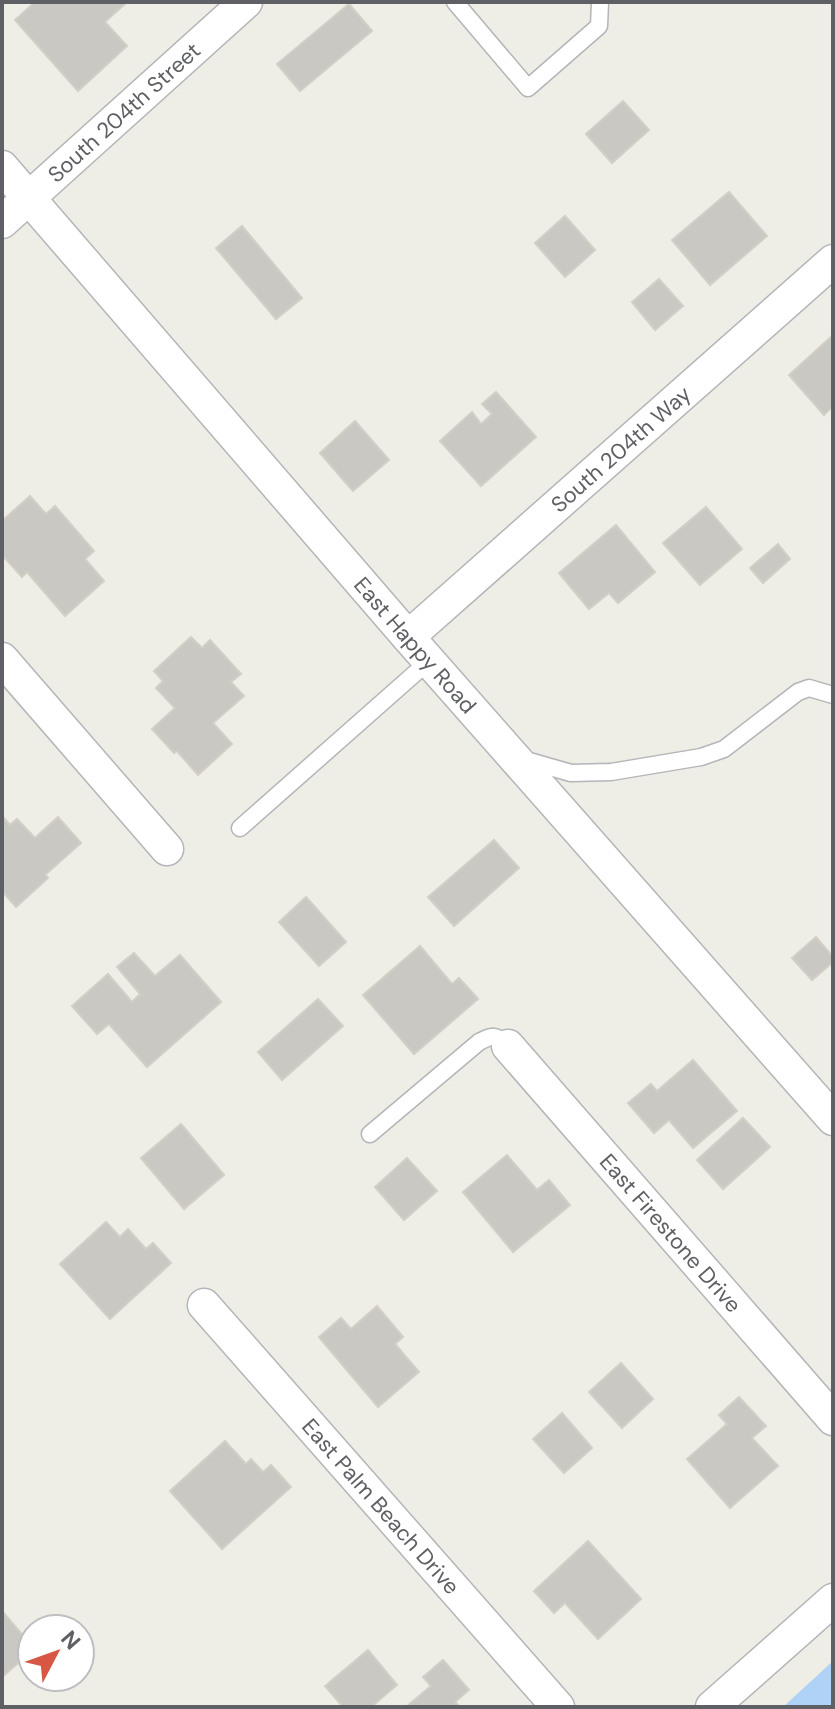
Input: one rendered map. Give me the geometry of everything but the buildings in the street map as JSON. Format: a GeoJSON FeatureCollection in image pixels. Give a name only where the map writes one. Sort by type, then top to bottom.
{"type":"FeatureCollection","features":[{"type":"Feature","properties":{"kind":"street","name":"South 204th Street"},"geometry":{"type":"LineString","coordinates":[[2,222],[246,2]]}},
{"type":"Feature","properties":{"kind":"street","name":"East Happy Road"},"geometry":{"type":"LineString","coordinates":[[2,167],[408,637],[833,1119]]}},
{"type":"Feature","properties":{"kind":"street","name":"South 204th Way"},"geometry":{"type":"LineString","coordinates":[[408,637],[833,261]]}},
{"type":"Feature","properties":{"kind":"street"},"geometry":{"type":"LineString","coordinates":[[2,659],[167,849]]}},
{"type":"Feature","properties":{"kind":"street","name":"East Firestone Drive"},"geometry":{"type":"LineString","coordinates":[[508,1046],[833,1419]]}},
{"type":"Feature","properties":{"kind":"street","name":"East Palm Beach Drive"},"geometry":{"type":"LineString","coordinates":[[204,1305],[558,1707]]}},
{"type":"Feature","properties":{"kind":"street"},"geometry":{"type":"LineString","coordinates":[[712,1707],[833,1600]]}},
{"type":"Feature","properties":{"kind":"lane"},"geometry":{"type":"LineString","coordinates":[[455,2],[528,88],[599,26],[600,2]]}},
{"type":"Feature","properties":{"kind":"lane"},"geometry":{"type":"LineString","coordinates":[[240,828],[429,661]]}},
{"type":"Feature","properties":{"kind":"lane"},"geometry":{"type":"LineString","coordinates":[[513,757],[571,773],[611,772],[701,757],[724,749],[798,692],[809,688],[833,695]]}},
{"type":"Feature","properties":{"kind":"lane"},"geometry":{"type":"LineString","coordinates":[[370,1134],[479,1042],[491,1036],[500,1038],[508,1046]]}},
{"type":"Feature","properties":{"kind":"water"},"geometry":{"type":"Polygon","coordinates":[[[833,1661],[833,1707],[783,1707],[833,1661]]]}}]}
